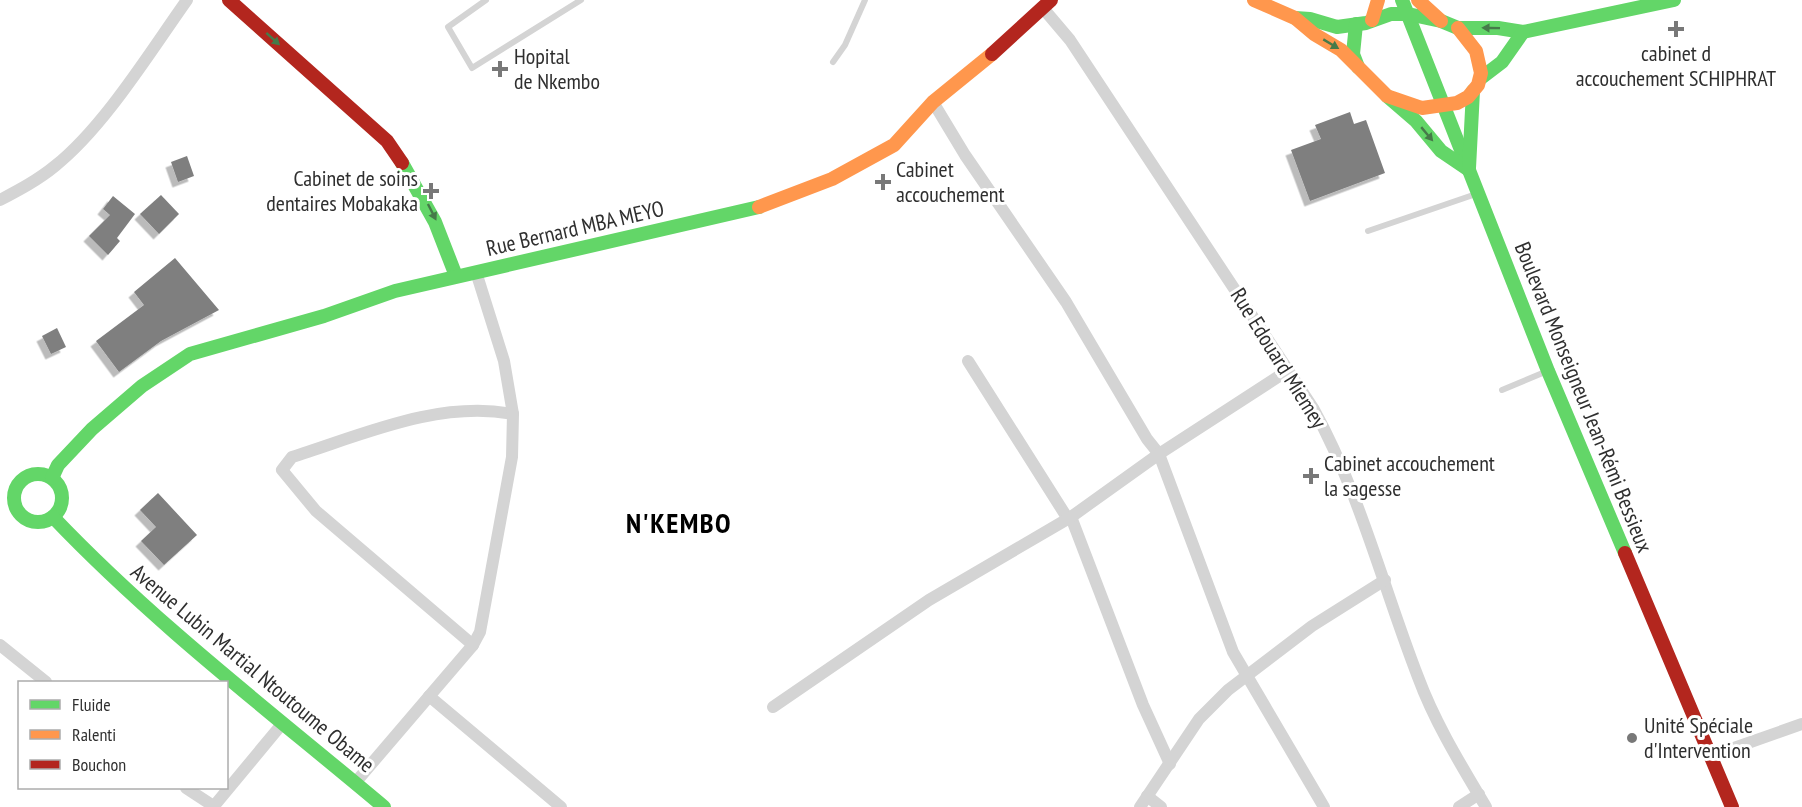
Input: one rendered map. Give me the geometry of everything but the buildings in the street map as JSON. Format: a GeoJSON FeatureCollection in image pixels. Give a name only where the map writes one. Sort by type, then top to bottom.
{"type":"FeatureCollection","features":[{"type":"Feature","properties":{"kind":"main road"},"geometry":{"type":"LineString","coordinates":[[229,0],[387,141],[403,162],[435,218],[456,276]]}},
{"type":"Feature","properties":{"kind":"main road"},"geometry":{"type":"LineString","coordinates":[[1254,0],[1295,18],[1314,34],[1341,50],[1364,75],[1416,122],[1441,151],[1469,170],[1477,85],[1476,51],[1458,28]]}},
{"type":"Feature","properties":{"kind":"main road"},"geometry":{"type":"LineString","coordinates":[[1372,20],[1378,0]]}},
{"type":"Feature","properties":{"kind":"main road","name":"Boulevard Monseigneur Jean-Rémi Bessieux"},"geometry":{"type":"LineString","coordinates":[[1402,0],[1442,107],[1548,371],[1732,807]]}},
{"type":"Feature","properties":{"kind":"main road"},"geometry":{"type":"LineString","coordinates":[[1418,0],[1441,21]]}},
{"type":"Feature","properties":{"kind":"main road"},"geometry":{"type":"LineString","coordinates":[[1295,18],[1310,19],[1337,27],[1391,14],[1408,14],[1441,21],[1458,28],[1498,28],[1522,32],[1674,0]]}},
{"type":"Feature","properties":{"kind":"main road","name":"Rue Bernard MBA MEYO"},"geometry":{"type":"LineString","coordinates":[[52,478],[57,465],[77,443],[142,386],[190,354],[324,316],[395,291],[731,215],[790,198],[832,179],[894,145],[933,102],[990,56],[1042,2]]}},
{"type":"Feature","properties":{"kind":"main road"},"geometry":{"type":"LineString","coordinates":[[1356,24],[1353,54],[1364,75]]}},
{"type":"Feature","properties":{"kind":"main road"},"geometry":{"type":"LineString","coordinates":[[1387,96],[1414,106],[1442,107],[1457,104],[1502,62],[1522,32]]}},
{"type":"Feature","properties":{"kind":"main road"},"geometry":{"type":"LineString","coordinates":[[39,474],[52,478],[60,489],[62,500],[53,516],[40,522],[26,519],[7,499],[26,477],[39,474]]}},
{"type":"Feature","properties":{"kind":"main road","name":"Avenue Lubin Martial Ntoutoume Obame"},"geometry":{"type":"LineString","coordinates":[[53,516],[75,543],[282,724],[384,807]]}},
{"type":"Feature","properties":{"kind":"street"},"geometry":{"type":"LineString","coordinates":[[0,200],[39,179],[76,148],[187,0]]}},
{"type":"Feature","properties":{"kind":"street","name":"Rue Edouard Miemey"},"geometry":{"type":"LineString","coordinates":[[1042,2],[1070,40],[1313,408],[1335,448],[1385,580],[1418,680],[1438,723],[1486,807]]}},
{"type":"Feature","properties":{"kind":"street"},"geometry":{"type":"LineString","coordinates":[[933,102],[965,155],[1066,302],[1147,439],[1159,454],[1233,652],[1324,807]]}},
{"type":"Feature","properties":{"kind":"street"},"geometry":{"type":"LineString","coordinates":[[355,783],[473,645],[480,632],[485,613],[512,457],[513,414],[504,360],[476,272]]}},
{"type":"Feature","properties":{"kind":"street"},"geometry":{"type":"LineString","coordinates":[[968,361],[1070,518],[1143,705],[1170,764]]}},
{"type":"Feature","properties":{"kind":"street"},"geometry":{"type":"LineString","coordinates":[[773,707],[929,600],[1070,518],[1159,454],[1287,371]]}},
{"type":"Feature","properties":{"kind":"street"},"geometry":{"type":"LineString","coordinates":[[473,645],[316,511],[282,470],[292,458],[431,415],[470,410],[513,414]]}},
{"type":"Feature","properties":{"kind":"street"},"geometry":{"type":"LineString","coordinates":[[1140,807],[1199,719],[1247,676],[1312,626],[1385,580]]}},
{"type":"Feature","properties":{"kind":"street"},"geometry":{"type":"LineString","coordinates":[[0,645],[45,681]]}},
{"type":"Feature","properties":{"kind":"street"},"geometry":{"type":"LineString","coordinates":[[429,696],[561,807]]}},
{"type":"Feature","properties":{"kind":"street"},"geometry":{"type":"LineString","coordinates":[[187,789],[214,807],[282,724]]}},
{"type":"Feature","properties":{"kind":"street"},"geometry":{"type":"LineString","coordinates":[[1711,756],[1802,724]]}},
{"type":"Feature","properties":{"kind":"street"},"geometry":{"type":"LineString","coordinates":[[1459,807],[1479,794]]}},
{"type":"Feature","properties":{"kind":"street"},"geometry":{"type":"LineString","coordinates":[[1147,796],[1161,807]]}},
{"type":"Feature","properties":{"kind":"lane"},"geometry":{"type":"LineString","coordinates":[[486,0],[448,27],[472,68],[579,0]]}},
{"type":"Feature","properties":{"kind":"lane"},"geometry":{"type":"LineString","coordinates":[[833,62],[845,45],[865,0]]}},
{"type":"Feature","properties":{"kind":"lane"},"geometry":{"type":"LineString","coordinates":[[1368,231],[1478,194]]}},
{"type":"Feature","properties":{"kind":"lane"},"geometry":{"type":"LineString","coordinates":[[1502,390],[1548,371]]}},
{"type":"Feature","properties":{"kind":"traffic: fast"},"geometry":{"type":"LineString","coordinates":[[1402,0],[1548,371],[1625,553]]}},
{"type":"Feature","properties":{"kind":"traffic: fast"},"geometry":{"type":"LineString","coordinates":[[1295,18],[1310,19],[1337,27],[1366,23],[1391,14],[1408,14],[1441,21],[1458,28],[1498,28],[1523,32],[1674,0]]}},
{"type":"Feature","properties":{"kind":"traffic: fast"},"geometry":{"type":"LineString","coordinates":[[1356,24],[1353,54],[1358,67]]}},
{"type":"Feature","properties":{"kind":"traffic: fast"},"geometry":{"type":"LineString","coordinates":[[1481,78],[1502,62],[1523,32]]}},
{"type":"Feature","properties":{"kind":"traffic: fast"},"geometry":{"type":"LineString","coordinates":[[1469,168],[1473,91]]}},
{"type":"Feature","properties":{"kind":"traffic: fast"},"geometry":{"type":"LineString","coordinates":[[1387,96],[1416,121],[1441,151],[1469,170]]}},
{"type":"Feature","properties":{"kind":"traffic: fast"},"geometry":{"type":"LineString","coordinates":[[402,163],[435,222],[456,276]]}},
{"type":"Feature","properties":{"kind":"traffic: fast"},"geometry":{"type":"LineString","coordinates":[[52,478],[58,465],[92,429],[142,386],[190,354],[324,316],[395,291],[759,207]]}},
{"type":"Feature","properties":{"kind":"traffic: fast"},"geometry":{"type":"LineString","coordinates":[[38,474],[55,481],[62,498],[55,515],[38,522],[21,515],[14,498],[21,481],[38,474]]}},
{"type":"Feature","properties":{"kind":"traffic: fast"},"geometry":{"type":"LineString","coordinates":[[53,517],[173,631],[384,807]]}},
{"type":"Feature","properties":{"kind":"traffic: slow"},"geometry":{"type":"LineString","coordinates":[[1254,0],[1295,18],[1314,34],[1341,50],[1387,96],[1422,108],[1457,103],[1468,97],[1478,85],[1481,73],[1476,51],[1458,28]]}},
{"type":"Feature","properties":{"kind":"traffic: slow"},"geometry":{"type":"LineString","coordinates":[[1372,20],[1378,0]]}},
{"type":"Feature","properties":{"kind":"traffic: slow"},"geometry":{"type":"LineString","coordinates":[[1418,0],[1441,21]]}},
{"type":"Feature","properties":{"kind":"traffic: slow"},"geometry":{"type":"LineString","coordinates":[[759,207],[832,179],[894,145],[933,102],[992,54]]}},
{"type":"Feature","properties":{"kind":"traffic: jam"},"geometry":{"type":"LineString","coordinates":[[229,0],[387,141],[402,163]]}},
{"type":"Feature","properties":{"kind":"traffic: jam"},"geometry":{"type":"LineString","coordinates":[[992,54],[1051,0]]}},
{"type":"Feature","properties":{"kind":"traffic: jam"},"geometry":{"type":"LineString","coordinates":[[1625,553],[1732,807]]}},
{"type":"Feature","properties":{"kind":"place","name":"cabinet d accouchement SCHIPHRAT"},"geometry":{"type":"Point","coordinates":[1676,29]}},
{"type":"Feature","properties":{"kind":"place","name":"Hopital de Nkembo"},"geometry":{"type":"Point","coordinates":[500,69]}},
{"type":"Feature","properties":{"kind":"place","name":"Cabinet accouchement"},"geometry":{"type":"Point","coordinates":[883,182]}},
{"type":"Feature","properties":{"kind":"place","name":"Cabinet de soins dentaires Mobakaka"},"geometry":{"type":"Point","coordinates":[431,191]}},
{"type":"Feature","properties":{"kind":"place","name":"Cabinet accouchement la sagesse"},"geometry":{"type":"Point","coordinates":[1311,476]}},
{"type":"Feature","properties":{"kind":"place","name":"Unité Spéciale d'Intervention"},"geometry":{"type":"Point","coordinates":[1632,738]}},
{"type":"Feature","properties":{"kind":"district","name":"N'KEMBO"},"geometry":{"type":"Point","coordinates":[679,522]}}]}
